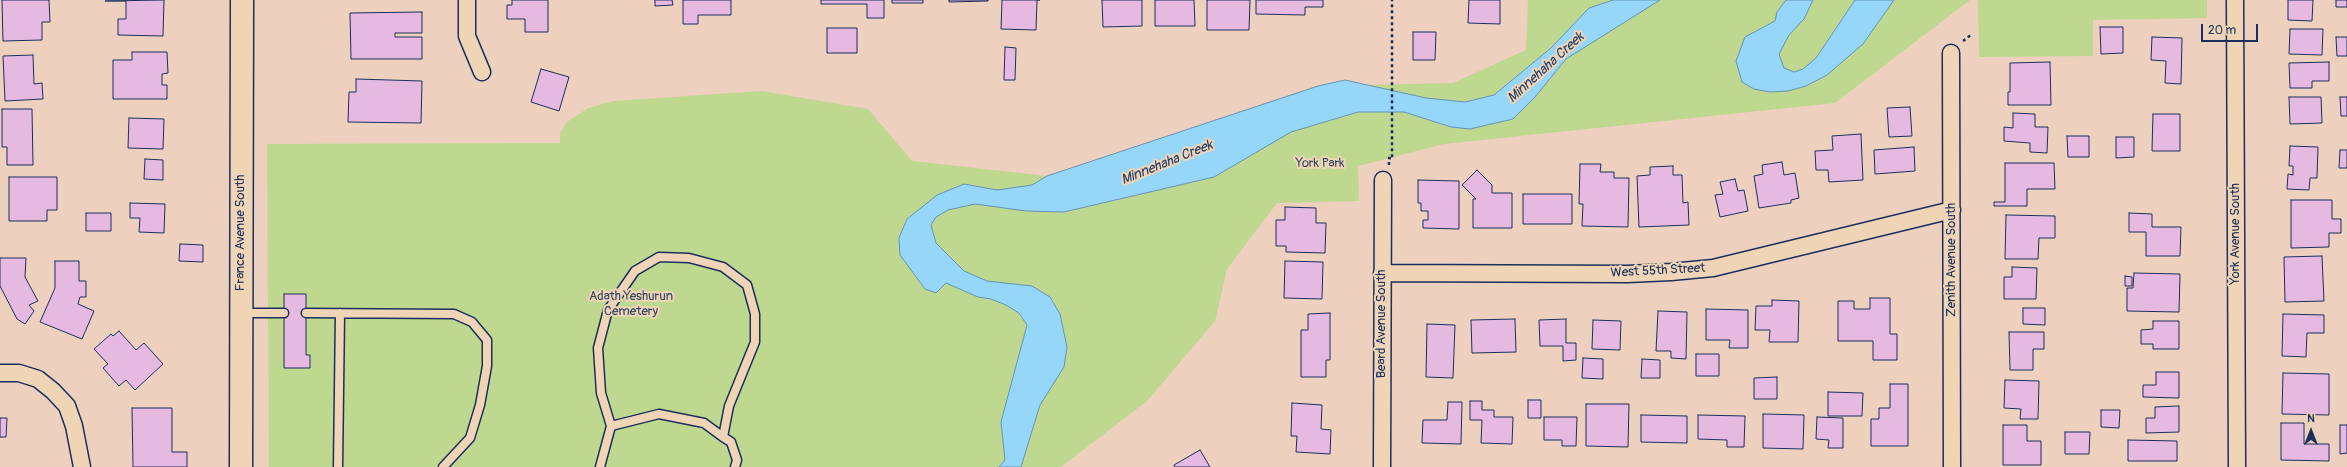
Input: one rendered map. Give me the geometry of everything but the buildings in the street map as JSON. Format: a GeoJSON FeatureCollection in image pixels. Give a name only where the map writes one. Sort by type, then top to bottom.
{"type":"FeatureCollection","features":[{"type":"Feature","properties":{"kind":"main road","name":"France Avenue South"},"geometry":{"type":"LineString","coordinates":[[241,467],[242,0]]}},
{"type":"Feature","properties":{"kind":"street"},"geometry":{"type":"LineString","coordinates":[[467,0],[467,36],[482,72]]}},
{"type":"Feature","properties":{"kind":"street","name":"York Avenue South"},"geometry":{"type":"LineString","coordinates":[[2235,0],[2238,467]]}},
{"type":"Feature","properties":{"kind":"street","name":"Zenith Avenue South"},"geometry":{"type":"LineString","coordinates":[[1951,52],[1952,467]]}},
{"type":"Feature","properties":{"kind":"street","name":"Beard Avenue South"},"geometry":{"type":"LineString","coordinates":[[1382,467],[1383,180]]}},
{"type":"Feature","properties":{"kind":"street","name":"West 55th Street"},"geometry":{"type":"LineString","coordinates":[[1382,273],[1627,274],[1713,268],[1952,210]]}},
{"type":"Feature","properties":{"kind":"street"},"geometry":{"type":"LineString","coordinates":[[0,373],[19,373],[38,379],[67,406],[74,426],[82,467]]}},
{"type":"Feature","properties":{"kind":"lane"},"geometry":{"type":"LineString","coordinates":[[600,467],[611,426],[601,393],[598,348],[608,310],[635,271],[659,257],[689,258],[723,267],[747,285],[755,314],[755,342],[729,406],[723,437]]}},
{"type":"Feature","properties":{"kind":"lane"},"geometry":{"type":"LineString","coordinates":[[241,313],[284,313]]}},
{"type":"Feature","properties":{"kind":"lane"},"geometry":{"type":"LineString","coordinates":[[306,313],[454,314],[472,322],[487,340],[487,366],[480,405],[470,438],[444,467]]}},
{"type":"Feature","properties":{"kind":"lane"},"geometry":{"type":"LineString","coordinates":[[338,467],[340,313]]}},
{"type":"Feature","properties":{"kind":"lane"},"geometry":{"type":"LineString","coordinates":[[611,426],[659,414],[704,423],[730,442],[737,460],[735,467]]}},
{"type":"Feature","properties":{"kind":"path"},"geometry":{"type":"LineString","coordinates":[[1392,0],[1392,149]]}},
{"type":"Feature","properties":{"kind":"green space"},"geometry":{"type":"Polygon","coordinates":[[[1528,0],[1970,0],[1835,103],[1444,144],[1358,166],[1359,201],[1277,203],[1227,269],[1215,321],[1147,401],[1061,467],[269,467],[267,144],[560,143],[560,133],[567,122],[588,108],[614,101],[761,91],[868,109],[912,161],[1047,176],[1318,86],[1453,83],[1526,50],[1528,0]]]}},
{"type":"Feature","properties":{"kind":"green space"},"geometry":{"type":"Polygon","coordinates":[[[1978,0],[2207,0],[2207,18],[2093,20],[2093,56],[1979,57],[1978,0]]]}},
{"type":"Feature","properties":{"kind":"water","name":"Minnehaha Creek"},"geometry":{"type":"Polygon","coordinates":[[[1613,0],[1660,0],[1566,59],[1535,97],[1513,119],[1470,129],[1451,127],[1404,112],[1358,112],[1291,132],[1214,177],[1064,212],[1026,211],[975,204],[948,210],[936,217],[931,225],[936,243],[964,271],[987,281],[1032,286],[1050,297],[1060,314],[1067,347],[1064,367],[1040,405],[1021,467],[999,467],[1005,460],[1001,422],[1027,325],[1019,313],[1006,305],[991,299],[978,297],[946,283],[936,293],[925,289],[900,255],[899,238],[907,219],[937,195],[964,184],[997,190],[1032,185],[1047,176],[1318,86],[1345,80],[1426,98],[1465,102],[1494,95],[1551,48],[1589,8],[1613,0]]]}},
{"type":"Feature","properties":{"kind":"water"},"geometry":{"type":"Polygon","coordinates":[[[1786,0],[1813,0],[1804,19],[1789,35],[1779,54],[1784,68],[1794,72],[1803,69],[1816,58],[1855,0],[1894,0],[1863,44],[1827,75],[1806,86],[1788,91],[1770,92],[1754,89],[1742,82],[1736,61],[1745,37],[1775,21],[1777,12],[1786,0]]]}},
{"type":"Feature","properties":{"kind":"park label","name":"York Park"},"geometry":{"type":"Point","coordinates":[1320,164]}},
{"type":"Feature","properties":{"kind":"park label","name":"Adath Yeshurun Cemetery"},"geometry":{"type":"Point","coordinates":[631,304]}}]}
